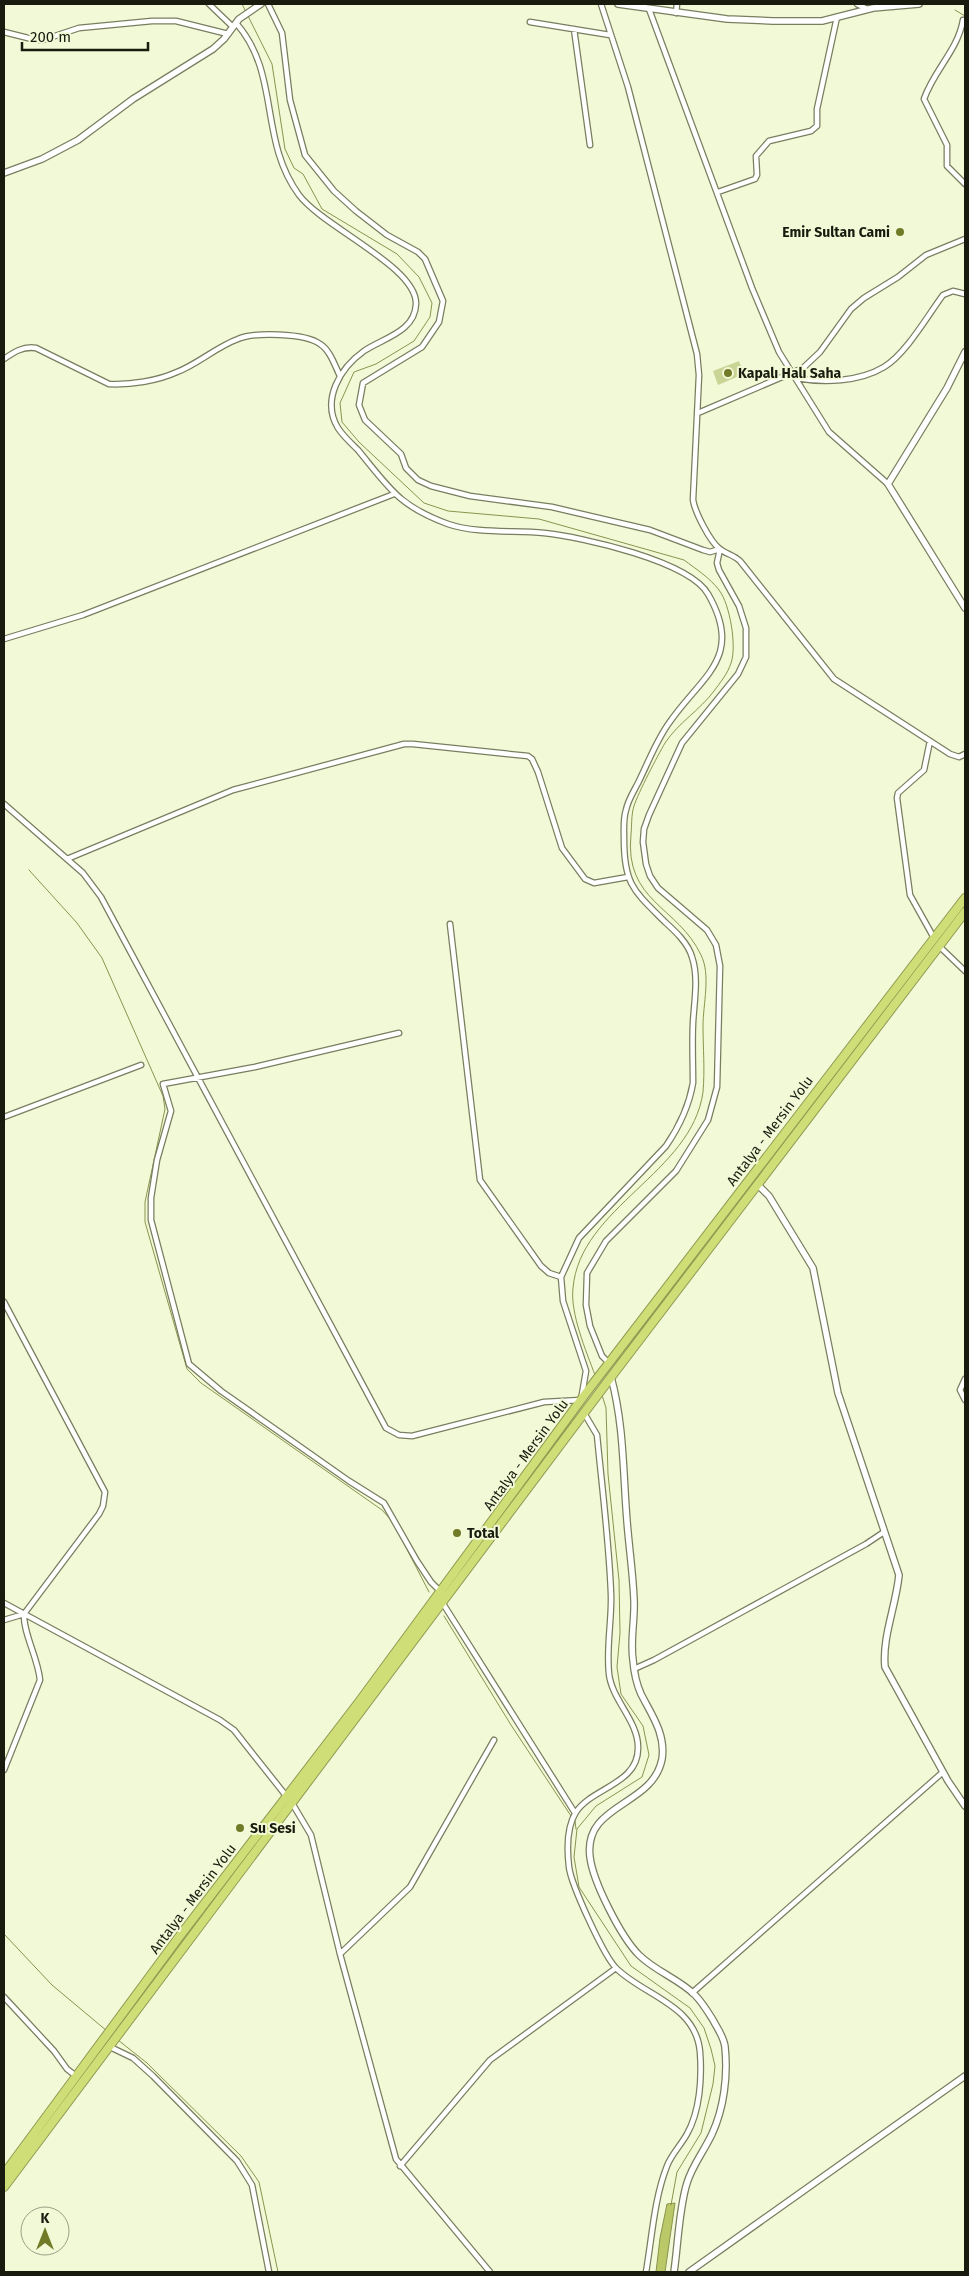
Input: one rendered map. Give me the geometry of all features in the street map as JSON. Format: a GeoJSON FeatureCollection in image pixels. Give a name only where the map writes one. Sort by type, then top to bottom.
{"type":"FeatureCollection","features":[{"type":"Feature","properties":{"kind":"highway","name":"Antalya - Mersin Yolu"},"geometry":{"type":"LineString","coordinates":[[4,2187],[118,2027],[583,1397],[965,898]]}},
{"type":"Feature","properties":{"kind":"highway","name":"Antalya - Mersin Yolu"},"geometry":{"type":"LineString","coordinates":[[118,2027],[292,1803],[609,1379],[965,912]]}},
{"type":"Feature","properties":{"kind":"highway"},"geometry":{"type":"LineString","coordinates":[[287,1797],[292,1803]]}},
{"type":"Feature","properties":{"kind":"highway","name":"Antalya - Mersin Yolu"},"geometry":{"type":"LineString","coordinates":[[4,2174],[76,2076],[108,2043]]}},
{"type":"Feature","properties":{"kind":"street"},"geometry":{"type":"LineString","coordinates":[[4,804],[83,873],[101,897],[386,1428],[399,1435],[412,1436],[544,1402],[583,1397],[586,1372],[563,1302],[561,1277],[579,1238],[666,1146],[676,1132],[690,1099],[693,1083],[696,984],[692,956],[676,932],[637,894],[628,877],[625,863],[626,808],[667,726],[706,678],[721,651],[723,636],[717,612],[700,583],[684,571],[653,560],[550,533],[504,529],[468,529],[424,514],[394,494],[339,430],[335,422],[332,398],[336,380],[358,356],[401,331],[410,322],[415,315],[416,294],[398,271],[320,217],[298,194],[287,176],[274,144],[268,95],[255,51],[246,34],[236,23],[209,4]]}},
{"type":"Feature","properties":{"kind":"street"},"geometry":{"type":"LineString","coordinates":[[4,173],[42,159],[78,140],[133,99],[213,49],[236,23],[261,4]]}},
{"type":"Feature","properties":{"kind":"street"},"geometry":{"type":"LineString","coordinates":[[268,4],[282,33],[290,100],[306,154],[334,191],[356,211],[387,235],[418,252],[425,259],[444,301],[439,322],[422,347],[362,382],[359,405],[365,420],[401,454],[412,476],[431,486],[470,496],[552,507],[650,530],[702,550],[710,552],[720,549]]}},
{"type":"Feature","properties":{"kind":"street"},"geometry":{"type":"LineString","coordinates":[[601,4],[628,87],[697,354],[698,413],[694,508],[713,541],[720,549],[732,554],[740,561],[834,679],[950,754],[959,757],[965,754]]}},
{"type":"Feature","properties":{"kind":"street"},"geometry":{"type":"LineString","coordinates":[[618,4],[727,20],[773,21],[822,21],[867,10],[920,4]]}},
{"type":"Feature","properties":{"kind":"street"},"geometry":{"type":"LineString","coordinates":[[676,13],[677,4]]}},
{"type":"Feature","properties":{"kind":"street"},"geometry":{"type":"LineString","coordinates":[[857,4],[867,10]]}},
{"type":"Feature","properties":{"kind":"street"},"geometry":{"type":"LineString","coordinates":[[649,9],[752,288],[779,352],[829,432],[888,484],[965,608]]}},
{"type":"Feature","properties":{"kind":"street"},"geometry":{"type":"LineString","coordinates":[[718,192],[755,179],[757,175],[756,156],[769,141],[811,131],[817,126],[817,109],[837,18]]}},
{"type":"Feature","properties":{"kind":"street"},"geometry":{"type":"LineString","coordinates":[[963,20],[952,50],[924,99],[947,145],[947,166],[965,184]]}},
{"type":"Feature","properties":{"kind":"street"},"geometry":{"type":"LineString","coordinates":[[4,32],[43,40],[79,28],[152,21],[176,21],[228,34]]}},
{"type":"Feature","properties":{"kind":"street"},"geometry":{"type":"LineString","coordinates":[[530,22],[610,35]]}},
{"type":"Feature","properties":{"kind":"street"},"geometry":{"type":"LineString","coordinates":[[574,29],[590,145]]}},
{"type":"Feature","properties":{"kind":"street"},"geometry":{"type":"LineString","coordinates":[[698,413],[803,368],[813,360],[851,309],[864,298],[898,277],[926,255],[965,238]]}},
{"type":"Feature","properties":{"kind":"street"},"geometry":{"type":"LineString","coordinates":[[796,378],[810,381],[842,380],[862,376],[885,367],[900,352],[943,295],[953,291],[965,294]]}},
{"type":"Feature","properties":{"kind":"street"},"geometry":{"type":"LineString","coordinates":[[4,359],[28,347],[109,384],[121,384],[179,372],[238,338],[284,336],[319,343],[325,348],[340,376]]}},
{"type":"Feature","properties":{"kind":"street"},"geometry":{"type":"LineString","coordinates":[[888,484],[891,476],[947,388],[965,352]]}},
{"type":"Feature","properties":{"kind":"street"},"geometry":{"type":"LineString","coordinates":[[4,639],[92,612],[394,494]]}},
{"type":"Feature","properties":{"kind":"street"},"geometry":{"type":"LineString","coordinates":[[609,1363],[602,1356],[590,1326],[586,1305],[587,1273],[606,1241],[676,1171],[708,1120],[717,1087],[720,966],[716,945],[708,930],[658,888],[650,876],[646,864],[643,842],[644,829],[649,815],[682,743],[738,674],[746,657],[746,628],[740,606],[719,570],[717,563],[720,549]]}},
{"type":"Feature","properties":{"kind":"street"},"geometry":{"type":"LineString","coordinates":[[930,741],[924,770],[898,792],[897,798],[910,895],[934,938]]}},
{"type":"Feature","properties":{"kind":"street"},"geometry":{"type":"LineString","coordinates":[[68,859],[233,790],[404,744],[413,744],[528,756],[532,759],[538,772],[562,848],[585,879],[594,883],[628,877]]}},
{"type":"Feature","properties":{"kind":"street"},"geometry":{"type":"LineString","coordinates":[[450,924],[480,1180],[541,1266],[550,1273],[561,1277]]}},
{"type":"Feature","properties":{"kind":"street"},"geometry":{"type":"LineString","coordinates":[[939,946],[965,971]]}},
{"type":"Feature","properties":{"kind":"street"},"geometry":{"type":"LineString","coordinates":[[399,1033],[198,1079],[170,1081],[163,1084],[171,1111],[157,1160],[151,1198],[154,1232],[167,1275],[189,1364],[221,1390],[349,1481],[384,1503],[430,1582],[440,1591]]}},
{"type":"Feature","properties":{"kind":"street"},"geometry":{"type":"LineString","coordinates":[[4,1117],[141,1065]]}},
{"type":"Feature","properties":{"kind":"street"},"geometry":{"type":"LineString","coordinates":[[757,1184],[768,1196],[813,1268],[838,1393],[899,1575],[897,1594],[884,1655],[885,1667],[943,1772],[965,1806]]}},
{"type":"Feature","properties":{"kind":"street"},"geometry":{"type":"LineString","coordinates":[[4,1302],[105,1492],[104,1506],[99,1514],[24,1614],[23,1624],[39,1668],[40,1680],[4,1770]]}},
{"type":"Feature","properties":{"kind":"street"},"geometry":{"type":"LineString","coordinates":[[609,1379],[614,1390],[624,1460],[634,1596],[631,1636],[634,1669],[640,1692],[655,1717],[662,1746],[661,1761],[653,1780],[639,1794],[600,1819],[590,1843],[590,1858],[598,1886],[638,1954],[692,1993],[707,2011],[724,2042],[726,2085],[713,2132],[687,2184],[674,2272]]}},
{"type":"Feature","properties":{"kind":"street"},"geometry":{"type":"LineString","coordinates":[[965,1379],[960,1390],[965,1400]]}},
{"type":"Feature","properties":{"kind":"street"},"geometry":{"type":"LineString","coordinates":[[584,1413],[597,1435],[599,1452],[612,1596],[609,1675],[613,1689],[634,1730],[638,1746],[630,1773],[588,1799],[575,1813],[568,1838],[569,1871],[596,1935],[616,1968],[681,2013],[696,2035],[700,2050],[700,2081],[695,2112],[688,2133],[668,2164],[663,2179],[646,2272]]}},
{"type":"Feature","properties":{"kind":"street"},"geometry":{"type":"LineString","coordinates":[[634,1669],[704,1633],[866,1544],[884,1532]]}},
{"type":"Feature","properties":{"kind":"street"},"geometry":{"type":"LineString","coordinates":[[442,1602],[575,1813]]}},
{"type":"Feature","properties":{"kind":"street"},"geometry":{"type":"LineString","coordinates":[[4,1603],[220,1720],[234,1730],[287,1797]]}},
{"type":"Feature","properties":{"kind":"street"},"geometry":{"type":"LineString","coordinates":[[4,1620],[24,1614]]}},
{"type":"Feature","properties":{"kind":"street"},"geometry":{"type":"LineString","coordinates":[[340,1954],[410,1887],[494,1740]]}},
{"type":"Feature","properties":{"kind":"street"},"geometry":{"type":"LineString","coordinates":[[692,1993],[943,1772]]}},
{"type":"Feature","properties":{"kind":"street"},"geometry":{"type":"LineString","coordinates":[[292,1803],[311,1835],[340,1954],[396,2159],[490,2272]]}},
{"type":"Feature","properties":{"kind":"street"},"geometry":{"type":"LineString","coordinates":[[400,2166],[490,2060],[616,1968]]}},
{"type":"Feature","properties":{"kind":"street"},"geometry":{"type":"LineString","coordinates":[[4,1997],[54,2050],[67,2069],[76,2076]]}},
{"type":"Feature","properties":{"kind":"street"},"geometry":{"type":"LineString","coordinates":[[108,2043],[132,2058],[153,2076],[238,2161],[252,2185],[269,2272]]}},
{"type":"Feature","properties":{"kind":"street"},"geometry":{"type":"LineString","coordinates":[[689,2272],[965,2076]]}},
{"type":"Feature","properties":{"kind":"shaded area","name":"Kapalı Halı Saha"},"geometry":{"type":"Polygon","coordinates":[[[739,361],[744,374],[718,385],[713,371],[739,361]]]}},
{"type":"Feature","properties":{"kind":"shaded area"},"geometry":{"type":"Polygon","coordinates":[[[675,2203],[665,2272],[656,2272],[667,2204],[675,2203]]]}},
{"type":"Feature","properties":{"kind":"waterway"},"geometry":{"type":"LineString","coordinates":[[242,4],[246,12]]}},
{"type":"Feature","properties":{"kind":"waterway"},"geometry":{"type":"LineString","coordinates":[[955,10],[965,16]]}},
{"type":"Feature","properties":{"kind":"waterway"},"geometry":{"type":"LineString","coordinates":[[248,16],[272,64],[285,149],[294,168],[303,174],[322,209],[397,254],[419,277],[432,303],[430,317],[414,341],[376,364],[354,372],[340,403],[342,422],[359,442],[424,503],[448,511],[539,519],[684,560],[719,590],[729,615],[733,637],[733,656],[728,670],[708,698],[676,729],[665,743],[640,792],[632,813],[631,857],[636,875],[644,889],[655,902],[691,939],[704,963],[706,971],[703,1026],[704,1084],[695,1120],[679,1145],[659,1168],[614,1212],[595,1235],[580,1260],[573,1288],[574,1309],[595,1375]]}},
{"type":"Feature","properties":{"kind":"waterway"},"geometry":{"type":"LineString","coordinates":[[29,870],[77,923],[102,958],[163,1096],[165,1109],[145,1202],[145,1222],[187,1369],[201,1383],[382,1510],[392,1521]]}},
{"type":"Feature","properties":{"kind":"waterway"},"geometry":{"type":"LineString","coordinates":[[602,1395],[606,1408],[608,1474],[619,1580],[620,1633],[617,1667],[621,1694],[643,1726],[649,1755],[642,1777],[596,1806],[577,1829],[574,1857],[579,1887],[631,1966],[690,2008],[704,2028],[711,2049],[715,2066],[713,2084],[701,2133],[677,2172],[671,2205]]}},
{"type":"Feature","properties":{"kind":"waterway"},"geometry":{"type":"LineString","coordinates":[[396,1528],[429,1592]]}},
{"type":"Feature","properties":{"kind":"waterway"},"geometry":{"type":"LineString","coordinates":[[444,1616],[511,1725],[571,1816]]}},
{"type":"Feature","properties":{"kind":"waterway"},"geometry":{"type":"LineString","coordinates":[[575,1821],[576,1829]]}},
{"type":"Feature","properties":{"kind":"waterway"},"geometry":{"type":"LineString","coordinates":[[4,1934],[52,1985],[107,2031]]}},
{"type":"Feature","properties":{"kind":"waterway"},"geometry":{"type":"LineString","coordinates":[[118,2040],[147,2063],[241,2156],[259,2182],[278,2272]]}},
{"type":"Feature","properties":{"kind":"place","name":"Emir Sultan Cami"},"geometry":{"type":"Point","coordinates":[900,232]}},
{"type":"Feature","properties":{"kind":"place","name":"Kapalı Halı Saha"},"geometry":{"type":"Point","coordinates":[728,373]}},
{"type":"Feature","properties":{"kind":"place","name":"Total"},"geometry":{"type":"Point","coordinates":[457,1533]}},
{"type":"Feature","properties":{"kind":"place","name":"Su Sesi"},"geometry":{"type":"Point","coordinates":[240,1828]}}]}
